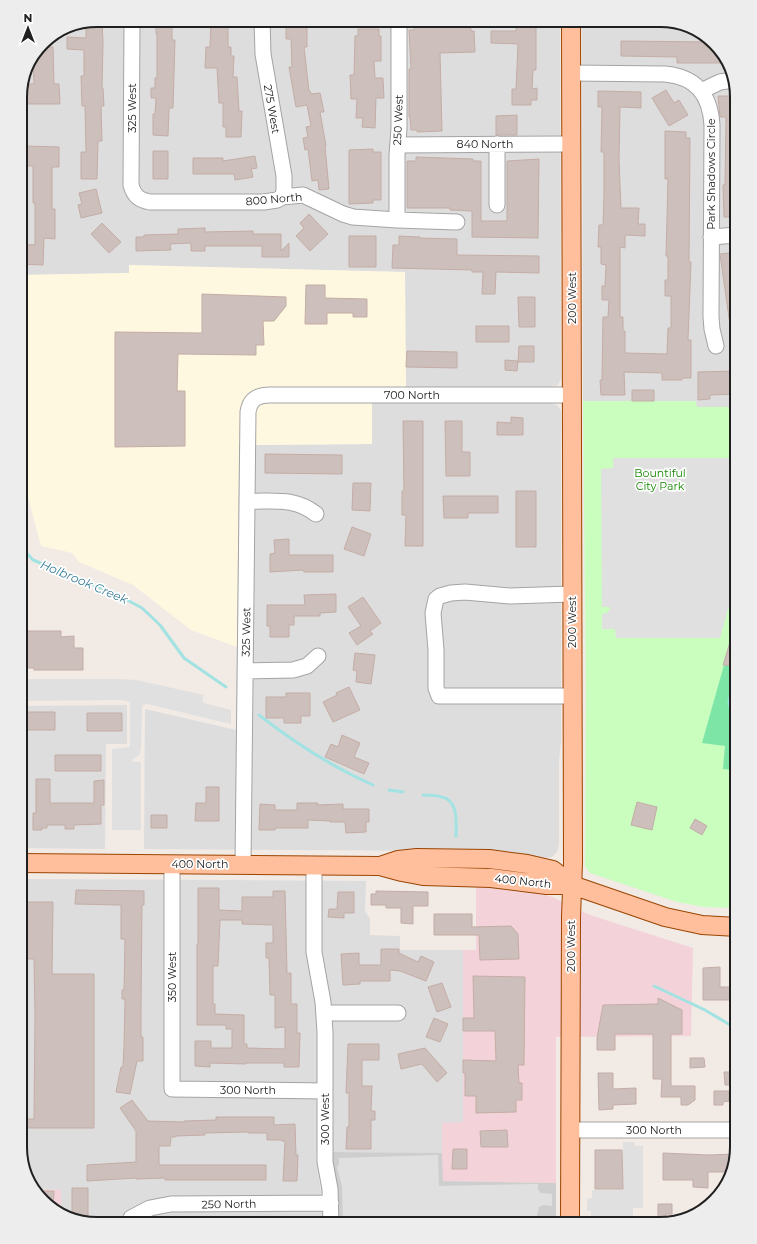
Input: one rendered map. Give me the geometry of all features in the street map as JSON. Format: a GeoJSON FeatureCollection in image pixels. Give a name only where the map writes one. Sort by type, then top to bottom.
{"type":"FeatureCollection","features":[{"type":"Feature","properties":{"kind":"main road","name":"200 West"},"geometry":{"type":"LineString","coordinates":[[570,1217],[572,884],[571,27]]}},
{"type":"Feature","properties":{"kind":"main road","name":"400 North"},"geometry":{"type":"LineString","coordinates":[[27,863],[380,866],[398,860],[412,858],[478,858],[508,861],[550,869],[572,884],[677,921],[708,926],[730,927]]}},
{"type":"Feature","properties":{"kind":"street","name":"325 West"},"geometry":{"type":"LineString","coordinates":[[132,27],[131,180],[135,195]]}},
{"type":"Feature","properties":{"kind":"street","name":"275 West"},"geometry":{"type":"LineString","coordinates":[[262,27],[262,54],[284,176],[284,190],[282,197]]}},
{"type":"Feature","properties":{"kind":"street","name":"250 West"},"geometry":{"type":"LineString","coordinates":[[397,220],[399,27]]}},
{"type":"Feature","properties":{"kind":"street"},"geometry":{"type":"LineString","coordinates":[[571,73],[675,75],[693,84],[701,91],[720,82],[728,81]]}},
{"type":"Feature","properties":{"kind":"street","name":"Park Shadows Circle"},"geometry":{"type":"LineString","coordinates":[[701,91],[709,106],[712,125],[712,329],[716,346]]}},
{"type":"Feature","properties":{"kind":"street"},"geometry":{"type":"LineString","coordinates":[[497,144],[497,205]]}},
{"type":"Feature","properties":{"kind":"street","name":"840 North"},"geometry":{"type":"LineString","coordinates":[[398,145],[571,144]]}},
{"type":"Feature","properties":{"kind":"street","name":"800 North"},"geometry":{"type":"LineString","coordinates":[[135,195],[139,199],[150,202],[264,202],[277,200],[282,197],[303,195],[343,214],[353,217],[457,222]]}},
{"type":"Feature","properties":{"kind":"street"},"geometry":{"type":"LineString","coordinates":[[711,238],[730,236]]}},
{"type":"Feature","properties":{"kind":"street","name":"700 North"},"geometry":{"type":"LineString","coordinates":[[253,400],[260,396],[270,395],[572,395]]}},
{"type":"Feature","properties":{"kind":"street","name":"325 West"},"geometry":{"type":"LineString","coordinates":[[243,865],[248,412],[253,400]]}},
{"type":"Feature","properties":{"kind":"street"},"geometry":{"type":"LineString","coordinates":[[247,501],[296,503],[307,507],[316,514]]}},
{"type":"Feature","properties":{"kind":"street"},"geometry":{"type":"LineString","coordinates":[[572,594],[510,596],[473,592],[451,593],[445,594],[436,599],[433,613],[436,650],[436,688],[439,696],[572,696]]}},
{"type":"Feature","properties":{"kind":"street"},"geometry":{"type":"LineString","coordinates":[[245,671],[293,670],[307,666],[318,656]]}},
{"type":"Feature","properties":{"kind":"street","name":"350 West"},"geometry":{"type":"LineString","coordinates":[[172,864],[172,1089]]}},
{"type":"Feature","properties":{"kind":"street","name":"300 West"},"geometry":{"type":"LineString","coordinates":[[314,865],[314,958],[322,992],[324,1013],[325,1162],[331,1203],[331,1217]]}},
{"type":"Feature","properties":{"kind":"street"},"geometry":{"type":"LineString","coordinates":[[324,1013],[398,1013]]}},
{"type":"Feature","properties":{"kind":"street","name":"300 North"},"geometry":{"type":"LineString","coordinates":[[172,1089],[325,1090]]}},
{"type":"Feature","properties":{"kind":"street","name":"300 North"},"geometry":{"type":"LineString","coordinates":[[570,1130],[730,1130]]}},
{"type":"Feature","properties":{"kind":"street","name":"250 North"},"geometry":{"type":"LineString","coordinates":[[133,1217],[150,1208],[171,1204],[331,1203]]}},
{"type":"Feature","properties":{"kind":"shaded area"},"geometry":{"type":"Polygon","coordinates":[[[97,27],[560,27],[561,378],[558,385],[548,387],[406,387],[404,272],[130,265],[130,273],[27,275],[27,93],[29,79],[34,66],[44,51],[62,36],[79,29],[97,27]]]}},
{"type":"Feature","properties":{"kind":"shaded area"},"geometry":{"type":"Polygon","coordinates":[[[582,27],[673,28],[691,34],[706,44],[718,58],[728,79],[730,97],[730,407],[696,407],[696,401],[583,401],[582,27]]]}},
{"type":"Feature","properties":{"kind":"shaded area"},"geometry":{"type":"Polygon","coordinates":[[[129,265],[405,272],[406,387],[372,388],[372,444],[239,445],[237,647],[191,630],[133,585],[79,562],[72,553],[41,546],[27,495],[27,275],[129,273],[129,265]]]}},
{"type":"Feature","properties":{"kind":"shaded area"},"geometry":{"type":"Polygon","coordinates":[[[372,403],[549,403],[557,405],[561,411],[561,740],[559,762],[559,844],[557,852],[552,857],[546,858],[473,851],[144,849],[145,709],[236,730],[239,445],[372,444],[372,403]]]}},
{"type":"Feature","properties":{"kind":"shaded area"},"geometry":{"type":"Polygon","coordinates":[[[613,458],[730,458],[730,602],[720,638],[616,638],[615,629],[602,629],[602,614],[607,613],[610,609],[609,607],[602,607],[601,469],[613,468],[613,458]]]}},
{"type":"Feature","properties":{"kind":"shaded area"},"geometry":{"type":"Polygon","coordinates":[[[27,679],[136,680],[204,695],[202,701],[204,703],[231,710],[231,724],[147,704],[143,705],[141,749],[139,755],[132,760],[133,762],[141,762],[141,830],[112,830],[112,749],[130,747],[130,702],[121,700],[27,701],[27,679]]]}},
{"type":"Feature","properties":{"kind":"shaded area"},"geometry":{"type":"Polygon","coordinates":[[[127,705],[127,744],[106,744],[105,849],[27,848],[27,706],[127,705]]]}},
{"type":"Feature","properties":{"kind":"shaded area"},"geometry":{"type":"Polygon","coordinates":[[[27,879],[366,881],[365,912],[370,918],[370,935],[400,936],[400,950],[463,950],[463,1123],[442,1123],[442,1153],[316,1152],[323,1217],[93,1217],[84,1216],[61,1207],[61,1190],[41,1189],[34,1178],[29,1165],[27,1147],[27,879]]]}},
{"type":"Feature","properties":{"kind":"shaded area"},"geometry":{"type":"Polygon","coordinates":[[[476,882],[532,890],[552,897],[590,915],[693,948],[691,1036],[556,1037],[556,1183],[442,1181],[442,1123],[463,1122],[463,950],[476,950],[476,882]]]}},
{"type":"Feature","properties":{"kind":"shaded area"},"geometry":{"type":"Polygon","coordinates":[[[623,1142],[634,1142],[635,1146],[643,1146],[643,1208],[633,1208],[633,1217],[591,1217],[591,1211],[587,1211],[587,1199],[592,1198],[592,1190],[623,1190],[623,1142]]]}},
{"type":"Feature","properties":{"kind":"shaded area"},"geometry":{"type":"Polygon","coordinates":[[[332,1152],[442,1153],[443,1181],[556,1183],[556,1217],[339,1217],[337,1189],[332,1152]]]}},
{"type":"Feature","properties":{"kind":"shaded area"},"geometry":{"type":"Polygon","coordinates":[[[438,1155],[439,1186],[538,1184],[538,1190],[541,1193],[552,1194],[552,1206],[543,1205],[539,1207],[537,1216],[343,1217],[342,1186],[337,1167],[339,1165],[339,1158],[438,1155]]]}},
{"type":"Feature","properties":{"kind":"shaded area"},"geometry":{"type":"Polygon","coordinates":[[[41,1189],[61,1190],[61,1207],[51,1200],[41,1189]]]}},
{"type":"Feature","properties":{"kind":"green space","name":"Bountiful City Park"},"geometry":{"type":"Polygon","coordinates":[[[583,401],[696,401],[697,407],[730,407],[730,908],[704,907],[677,902],[590,873],[585,866],[586,696],[583,401]]]}},
{"type":"Feature","properties":{"kind":"green space"},"geometry":{"type":"Polygon","coordinates":[[[724,665],[730,665],[730,770],[723,769],[725,746],[702,743],[724,665]]]}},
{"type":"Feature","properties":{"kind":"water"},"geometry":{"type":"Polygon","coordinates":[[[730,694],[730,709],[728,706],[728,698],[730,694]]]}},
{"type":"Feature","properties":{"kind":"building"},"geometry":{"type":"Polygon","coordinates":[[[102,27],[102,88],[104,106],[101,106],[102,141],[98,141],[97,179],[81,179],[81,152],[86,152],[85,106],[82,106],[81,76],[84,76],[84,50],[67,49],[67,37],[86,38],[86,28],[102,27]]]}},
{"type":"Feature","properties":{"kind":"building"},"geometry":{"type":"Polygon","coordinates":[[[156,27],[172,27],[172,40],[175,40],[173,108],[169,108],[168,136],[153,135],[153,114],[155,114],[156,98],[151,98],[151,88],[155,88],[155,78],[157,78],[156,27]]]}},
{"type":"Feature","properties":{"kind":"building"},"geometry":{"type":"Polygon","coordinates":[[[211,27],[228,27],[228,47],[231,47],[231,56],[234,56],[233,77],[237,77],[239,111],[242,111],[241,137],[226,137],[226,127],[223,127],[223,103],[219,103],[217,68],[205,68],[206,47],[210,47],[211,27]]]}},
{"type":"Feature","properties":{"kind":"building"},"geometry":{"type":"Polygon","coordinates":[[[286,27],[307,27],[307,47],[304,47],[309,91],[311,94],[320,93],[324,112],[320,112],[326,146],[329,189],[319,190],[318,180],[312,181],[308,149],[305,150],[303,138],[308,137],[306,127],[311,126],[307,105],[296,107],[289,67],[292,67],[291,39],[286,39],[286,27]]]}},
{"type":"Feature","properties":{"kind":"building"},"geometry":{"type":"Polygon","coordinates":[[[414,27],[470,27],[471,31],[474,31],[475,52],[440,53],[442,131],[417,132],[417,130],[411,130],[409,117],[409,69],[411,69],[409,30],[414,30],[414,27]]]}},
{"type":"Feature","properties":{"kind":"building"},"geometry":{"type":"Polygon","coordinates":[[[516,27],[536,27],[536,70],[533,70],[532,89],[537,88],[537,100],[531,100],[531,105],[512,105],[512,89],[516,89],[518,44],[491,43],[491,31],[516,31],[516,27]]]}},
{"type":"Feature","properties":{"kind":"building"},"geometry":{"type":"Polygon","coordinates":[[[358,29],[379,29],[379,36],[381,36],[381,61],[374,61],[375,78],[383,78],[384,98],[376,98],[375,128],[362,127],[363,118],[356,118],[357,99],[351,99],[350,75],[354,75],[355,36],[358,36],[358,29]]]}},
{"type":"Feature","properties":{"kind":"building"},"geometry":{"type":"Polygon","coordinates":[[[621,41],[703,42],[713,51],[721,63],[677,63],[677,57],[621,56],[621,41]]]}},
{"type":"Feature","properties":{"kind":"building"},"geometry":{"type":"Polygon","coordinates":[[[48,47],[53,47],[54,84],[59,84],[60,104],[27,104],[28,84],[34,84],[33,67],[48,47]]]}},
{"type":"Feature","properties":{"kind":"building"},"geometry":{"type":"Polygon","coordinates":[[[666,90],[674,103],[679,100],[688,115],[669,126],[652,98],[666,90]]]}},
{"type":"Feature","properties":{"kind":"building"},"geometry":{"type":"Polygon","coordinates":[[[598,91],[641,92],[641,108],[620,107],[619,160],[621,208],[639,208],[638,224],[645,224],[645,236],[625,235],[625,248],[620,247],[620,317],[623,317],[623,331],[625,331],[625,353],[667,354],[668,328],[671,328],[671,296],[665,296],[665,280],[668,280],[668,256],[666,256],[668,179],[665,179],[665,131],[686,132],[686,138],[690,138],[689,262],[691,262],[688,340],[691,340],[691,378],[682,378],[682,380],[662,380],[662,373],[624,372],[625,395],[601,395],[600,380],[602,380],[603,317],[608,317],[609,300],[602,300],[602,286],[605,286],[606,265],[601,264],[601,247],[598,247],[599,225],[603,225],[604,152],[601,152],[602,107],[598,107],[598,91]]]}},
{"type":"Feature","properties":{"kind":"building"},"geometry":{"type":"Polygon","coordinates":[[[718,96],[730,96],[730,217],[724,217],[723,185],[725,185],[726,117],[720,117],[718,96]]]}},
{"type":"Feature","properties":{"kind":"building"},"geometry":{"type":"Polygon","coordinates":[[[517,115],[517,135],[496,135],[496,116],[517,115]]]}},
{"type":"Feature","properties":{"kind":"building"},"geometry":{"type":"Polygon","coordinates":[[[27,146],[59,147],[59,167],[52,167],[52,209],[55,209],[55,239],[44,238],[43,265],[27,264],[27,244],[35,245],[33,166],[27,166],[27,146]]]}},
{"type":"Feature","properties":{"kind":"building"},"geometry":{"type":"Polygon","coordinates":[[[373,149],[373,152],[381,152],[381,200],[373,200],[373,203],[349,204],[349,150],[373,149]]]}},
{"type":"Feature","properties":{"kind":"building"},"geometry":{"type":"Polygon","coordinates":[[[153,151],[168,151],[168,179],[153,179],[153,151]]]}},
{"type":"Feature","properties":{"kind":"building"},"geometry":{"type":"Polygon","coordinates":[[[255,156],[257,168],[251,169],[253,177],[235,180],[234,174],[193,174],[193,158],[223,158],[223,161],[255,156]]]}},
{"type":"Feature","properties":{"kind":"building"},"geometry":{"type":"Polygon","coordinates":[[[416,157],[473,159],[473,161],[481,161],[481,221],[507,221],[507,161],[539,159],[538,238],[472,237],[472,211],[450,210],[450,208],[407,208],[407,161],[416,161],[416,157]]]}},
{"type":"Feature","properties":{"kind":"building"},"geometry":{"type":"Polygon","coordinates":[[[96,189],[102,213],[81,218],[78,205],[82,204],[79,193],[96,189]]]}},
{"type":"Feature","properties":{"kind":"building"},"geometry":{"type":"Polygon","coordinates":[[[309,214],[328,234],[310,251],[296,236],[304,228],[300,223],[309,214]]]}},
{"type":"Feature","properties":{"kind":"building"},"geometry":{"type":"Polygon","coordinates":[[[102,223],[121,242],[109,253],[91,234],[102,223]]]}},
{"type":"Feature","properties":{"kind":"building"},"geometry":{"type":"Polygon","coordinates":[[[205,228],[205,232],[253,231],[253,234],[281,234],[281,251],[289,243],[289,257],[262,257],[262,246],[205,246],[205,251],[191,251],[191,243],[170,244],[171,250],[136,251],[136,237],[144,237],[144,235],[178,234],[178,229],[205,228]]]}},
{"type":"Feature","properties":{"kind":"building"},"geometry":{"type":"Polygon","coordinates":[[[349,236],[376,236],[376,267],[349,267],[349,236]]]}},
{"type":"Feature","properties":{"kind":"building"},"geometry":{"type":"Polygon","coordinates":[[[399,236],[457,239],[457,255],[539,256],[539,273],[496,272],[495,294],[482,294],[483,272],[472,272],[472,270],[392,268],[393,245],[399,245],[399,236]]]}},
{"type":"Feature","properties":{"kind":"building"},"geometry":{"type":"Polygon","coordinates":[[[730,253],[730,325],[720,254],[730,253]]]}},
{"type":"Feature","properties":{"kind":"building"},"geometry":{"type":"Polygon","coordinates":[[[306,285],[325,285],[325,298],[367,299],[367,317],[353,317],[353,313],[327,313],[327,324],[305,324],[306,285]]]}},
{"type":"Feature","properties":{"kind":"building"},"geometry":{"type":"Polygon","coordinates":[[[202,294],[286,297],[286,306],[274,321],[263,321],[264,345],[256,345],[256,355],[178,354],[177,391],[185,391],[185,446],[115,447],[115,332],[202,333],[202,294]]]}},
{"type":"Feature","properties":{"kind":"building"},"geometry":{"type":"Polygon","coordinates":[[[518,297],[535,297],[535,327],[519,327],[518,297]]]}},
{"type":"Feature","properties":{"kind":"building"},"geometry":{"type":"Polygon","coordinates":[[[476,326],[509,326],[509,342],[476,342],[476,326]]]}},
{"type":"Feature","properties":{"kind":"building"},"geometry":{"type":"Polygon","coordinates":[[[519,346],[534,346],[534,362],[518,362],[519,346]]]}},
{"type":"Feature","properties":{"kind":"building"},"geometry":{"type":"Polygon","coordinates":[[[407,351],[457,352],[457,368],[406,367],[407,351]]]}},
{"type":"Feature","properties":{"kind":"building"},"geometry":{"type":"Polygon","coordinates":[[[505,360],[518,361],[517,371],[505,370],[505,360]]]}},
{"type":"Feature","properties":{"kind":"building"},"geometry":{"type":"Polygon","coordinates":[[[730,371],[730,394],[710,395],[710,399],[698,400],[698,372],[730,371]]]}},
{"type":"Feature","properties":{"kind":"building"},"geometry":{"type":"Polygon","coordinates":[[[632,390],[654,390],[654,401],[632,401],[632,390]]]}},
{"type":"Feature","properties":{"kind":"building"},"geometry":{"type":"Polygon","coordinates":[[[511,417],[523,418],[523,435],[497,435],[497,422],[511,423],[511,417]]]}},
{"type":"Feature","properties":{"kind":"building"},"geometry":{"type":"Polygon","coordinates":[[[403,421],[423,421],[423,546],[405,546],[406,515],[402,515],[402,491],[404,491],[403,421]]]}},
{"type":"Feature","properties":{"kind":"building"},"geometry":{"type":"Polygon","coordinates":[[[445,421],[462,421],[462,452],[470,452],[470,476],[446,476],[445,421]]]}},
{"type":"Feature","properties":{"kind":"building"},"geometry":{"type":"Polygon","coordinates":[[[265,454],[342,455],[342,474],[265,473],[265,454]]]}},
{"type":"Feature","properties":{"kind":"building"},"geometry":{"type":"Polygon","coordinates":[[[353,483],[371,483],[370,511],[352,510],[353,483]]]}},
{"type":"Feature","properties":{"kind":"building"},"geometry":{"type":"Polygon","coordinates":[[[516,491],[536,491],[536,547],[516,547],[516,491]]]}},
{"type":"Feature","properties":{"kind":"building"},"geometry":{"type":"Polygon","coordinates":[[[443,496],[498,496],[498,513],[468,513],[468,518],[444,518],[443,496]]]}},
{"type":"Feature","properties":{"kind":"building"},"geometry":{"type":"Polygon","coordinates":[[[352,527],[371,534],[364,556],[344,549],[352,527]]]}},
{"type":"Feature","properties":{"kind":"building"},"geometry":{"type":"Polygon","coordinates":[[[289,539],[289,555],[333,555],[333,572],[304,572],[303,570],[270,572],[270,554],[275,553],[274,540],[289,539]]]}},
{"type":"Feature","properties":{"kind":"building"},"geometry":{"type":"Polygon","coordinates":[[[336,594],[336,612],[320,613],[320,616],[294,616],[294,625],[289,625],[289,637],[270,637],[270,626],[267,626],[267,605],[305,605],[304,595],[336,594]]]}},
{"type":"Feature","properties":{"kind":"building"},"geometry":{"type":"Polygon","coordinates":[[[363,597],[381,623],[370,631],[373,634],[357,645],[349,633],[361,626],[348,607],[363,597]]]}},
{"type":"Feature","properties":{"kind":"building"},"geometry":{"type":"Polygon","coordinates":[[[27,631],[61,631],[61,637],[74,636],[74,648],[83,648],[83,670],[34,670],[34,668],[27,668],[27,631]]]}},
{"type":"Feature","properties":{"kind":"building"},"geometry":{"type":"Polygon","coordinates":[[[730,642],[730,666],[723,665],[730,642]]]}},
{"type":"Feature","properties":{"kind":"building"},"geometry":{"type":"Polygon","coordinates":[[[355,653],[375,655],[371,684],[356,682],[357,671],[353,670],[355,653]]]}},
{"type":"Feature","properties":{"kind":"building"},"geometry":{"type":"Polygon","coordinates":[[[349,687],[360,710],[333,722],[323,702],[337,695],[336,693],[349,687]]]}},
{"type":"Feature","properties":{"kind":"building"},"geometry":{"type":"Polygon","coordinates":[[[286,693],[310,693],[310,716],[301,716],[301,723],[284,723],[284,718],[266,718],[266,697],[286,697],[286,693]]]}},
{"type":"Feature","properties":{"kind":"building"},"geometry":{"type":"Polygon","coordinates":[[[27,712],[55,712],[55,730],[27,730],[27,712]]]}},
{"type":"Feature","properties":{"kind":"building"},"geometry":{"type":"Polygon","coordinates":[[[87,713],[122,713],[122,731],[87,731],[87,713]]]}},
{"type":"Feature","properties":{"kind":"building"},"geometry":{"type":"Polygon","coordinates":[[[342,735],[360,743],[354,757],[369,763],[364,774],[325,757],[331,744],[338,747],[342,735]]]}},
{"type":"Feature","properties":{"kind":"building"},"geometry":{"type":"Polygon","coordinates":[[[55,755],[101,755],[101,771],[55,771],[55,755]]]}},
{"type":"Feature","properties":{"kind":"building"},"geometry":{"type":"Polygon","coordinates":[[[36,779],[50,779],[50,803],[94,803],[94,781],[104,780],[104,805],[101,805],[101,824],[74,825],[74,829],[65,829],[65,825],[47,825],[47,828],[42,828],[42,830],[33,830],[33,813],[36,813],[36,779]]]}},
{"type":"Feature","properties":{"kind":"building"},"geometry":{"type":"Polygon","coordinates":[[[206,787],[219,787],[219,821],[195,821],[196,803],[206,803],[206,787]]]}},
{"type":"Feature","properties":{"kind":"building"},"geometry":{"type":"Polygon","coordinates":[[[637,802],[657,807],[652,830],[631,825],[637,802]]]}},
{"type":"Feature","properties":{"kind":"building"},"geometry":{"type":"Polygon","coordinates":[[[297,803],[318,803],[317,805],[343,804],[343,809],[369,809],[369,822],[366,822],[366,832],[346,833],[345,822],[308,820],[308,828],[275,828],[275,830],[259,830],[260,804],[275,805],[275,810],[297,810],[297,803]]]}},
{"type":"Feature","properties":{"kind":"building"},"geometry":{"type":"Polygon","coordinates":[[[151,815],[167,815],[167,828],[151,828],[151,815]]]}},
{"type":"Feature","properties":{"kind":"building"},"geometry":{"type":"Polygon","coordinates":[[[695,819],[707,826],[702,835],[690,828],[695,819]]]}},
{"type":"Feature","properties":{"kind":"building"},"geometry":{"type":"Polygon","coordinates":[[[198,888],[219,888],[219,910],[242,911],[242,897],[273,897],[273,891],[285,891],[287,973],[291,973],[291,1004],[297,1004],[297,1033],[300,1033],[299,1067],[284,1067],[284,1063],[210,1063],[210,1067],[195,1066],[195,1041],[211,1041],[211,1048],[232,1048],[232,1029],[226,1029],[226,1025],[197,1025],[198,888]],[[220,920],[218,966],[213,966],[213,1004],[215,1004],[215,1014],[244,1015],[244,1044],[247,1044],[247,1048],[285,1049],[285,1027],[275,1028],[275,995],[270,995],[269,958],[266,958],[266,943],[273,943],[273,925],[242,924],[242,920],[220,920]]]}},
{"type":"Feature","properties":{"kind":"building"},"geometry":{"type":"Polygon","coordinates":[[[76,890],[144,891],[144,905],[142,905],[141,1008],[143,1061],[137,1061],[130,1094],[116,1092],[121,1067],[123,1067],[124,1046],[125,999],[122,999],[122,990],[124,990],[125,939],[121,939],[121,905],[75,904],[76,890]]]}},
{"type":"Feature","properties":{"kind":"building"},"geometry":{"type":"Polygon","coordinates":[[[376,891],[428,892],[428,906],[413,906],[413,924],[401,923],[401,908],[386,908],[386,905],[371,905],[371,894],[376,894],[376,891]]]}},
{"type":"Feature","properties":{"kind":"building"},"geometry":{"type":"Polygon","coordinates":[[[338,892],[354,892],[354,913],[344,913],[344,918],[328,917],[329,909],[337,909],[338,892]]]}},
{"type":"Feature","properties":{"kind":"building"},"geometry":{"type":"Polygon","coordinates":[[[27,902],[53,902],[52,974],[94,974],[94,1128],[27,1128],[27,1119],[34,1119],[34,959],[27,959],[27,902]]]}},
{"type":"Feature","properties":{"kind":"building"},"geometry":{"type":"Polygon","coordinates":[[[434,914],[472,914],[472,927],[511,926],[518,934],[519,959],[480,960],[479,935],[434,935],[434,914]]]}},
{"type":"Feature","properties":{"kind":"building"},"geometry":{"type":"Polygon","coordinates":[[[381,949],[399,949],[399,953],[418,962],[421,956],[434,962],[426,981],[400,971],[390,970],[390,981],[360,981],[360,984],[343,985],[341,954],[359,953],[359,965],[381,965],[381,949]]]}},
{"type":"Feature","properties":{"kind":"building"},"geometry":{"type":"Polygon","coordinates":[[[720,967],[720,987],[730,987],[730,1000],[703,1000],[703,968],[720,967]]]}},
{"type":"Feature","properties":{"kind":"building"},"geometry":{"type":"Polygon","coordinates":[[[473,976],[525,977],[524,1065],[518,1065],[519,1083],[522,1083],[522,1100],[516,1100],[516,1112],[476,1113],[476,1096],[465,1096],[465,1073],[463,1073],[463,1060],[496,1061],[495,1031],[463,1031],[463,1018],[474,1018],[473,976]]]}},
{"type":"Feature","properties":{"kind":"building"},"geometry":{"type":"Polygon","coordinates":[[[442,983],[451,1007],[437,1012],[428,987],[442,983]]]}},
{"type":"Feature","properties":{"kind":"building"},"geometry":{"type":"Polygon","coordinates":[[[658,998],[682,1010],[682,1034],[671,1034],[671,1086],[695,1086],[695,1100],[688,1105],[681,1105],[681,1097],[661,1097],[662,1079],[653,1079],[653,1034],[615,1034],[615,1050],[597,1050],[597,1038],[603,1005],[658,1004],[658,998]]]}},
{"type":"Feature","properties":{"kind":"building"},"geometry":{"type":"Polygon","coordinates":[[[434,1018],[448,1024],[440,1042],[426,1037],[434,1018]]]}},
{"type":"Feature","properties":{"kind":"building"},"geometry":{"type":"Polygon","coordinates":[[[348,1044],[379,1044],[379,1060],[362,1060],[362,1086],[372,1086],[371,1111],[375,1111],[375,1120],[371,1120],[371,1149],[346,1149],[347,1127],[349,1127],[349,1093],[346,1093],[348,1044]]]}},
{"type":"Feature","properties":{"kind":"building"},"geometry":{"type":"Polygon","coordinates":[[[425,1048],[447,1073],[437,1082],[422,1064],[401,1069],[398,1054],[425,1048]]]}},
{"type":"Feature","properties":{"kind":"building"},"geometry":{"type":"Polygon","coordinates":[[[690,1058],[704,1058],[705,1067],[690,1068],[690,1058]]]}},
{"type":"Feature","properties":{"kind":"building"},"geometry":{"type":"Polygon","coordinates":[[[724,1072],[730,1072],[730,1085],[725,1085],[724,1072]]]}},
{"type":"Feature","properties":{"kind":"building"},"geometry":{"type":"Polygon","coordinates":[[[598,1073],[613,1073],[613,1089],[636,1088],[636,1104],[613,1105],[613,1109],[599,1110],[598,1073]]]}},
{"type":"Feature","properties":{"kind":"building"},"geometry":{"type":"Polygon","coordinates":[[[714,1091],[729,1091],[729,1101],[723,1102],[723,1105],[714,1105],[714,1091]]]}},
{"type":"Feature","properties":{"kind":"building"},"geometry":{"type":"Polygon","coordinates":[[[132,1100],[148,1121],[184,1122],[216,1120],[216,1117],[274,1117],[274,1125],[295,1124],[296,1155],[298,1155],[297,1181],[283,1181],[285,1141],[267,1140],[267,1133],[248,1132],[205,1133],[205,1135],[171,1137],[170,1146],[159,1146],[159,1165],[266,1165],[266,1180],[165,1180],[165,1178],[136,1178],[87,1181],[87,1165],[136,1162],[136,1131],[120,1108],[132,1100]]]}},
{"type":"Feature","properties":{"kind":"building"},"geometry":{"type":"Polygon","coordinates":[[[507,1130],[508,1147],[481,1147],[480,1131],[507,1130]]]}},
{"type":"Feature","properties":{"kind":"building"},"geometry":{"type":"Polygon","coordinates":[[[453,1149],[467,1149],[467,1169],[452,1169],[453,1149]]]}},
{"type":"Feature","properties":{"kind":"building"},"geometry":{"type":"Polygon","coordinates":[[[595,1150],[622,1150],[623,1189],[595,1189],[595,1150]]]}},
{"type":"Feature","properties":{"kind":"building"},"geometry":{"type":"Polygon","coordinates":[[[663,1153],[729,1154],[726,1172],[708,1172],[708,1188],[693,1187],[693,1180],[663,1180],[663,1153]]]}},
{"type":"Feature","properties":{"kind":"building"},"geometry":{"type":"Polygon","coordinates":[[[72,1188],[88,1188],[88,1216],[72,1212],[72,1188]]]}},
{"type":"Feature","properties":{"kind":"building"},"geometry":{"type":"Polygon","coordinates":[[[43,1191],[54,1191],[53,1202],[43,1191]]]}},
{"type":"Feature","properties":{"kind":"building"},"geometry":{"type":"Polygon","coordinates":[[[658,1204],[672,1204],[672,1214],[666,1214],[666,1216],[658,1217],[658,1204]]]}},
{"type":"Feature","properties":{"kind":"waterway","name":"Holbrook Creek"},"geometry":{"type":"LineString","coordinates":[[27,553],[33,560],[116,594],[142,608],[160,625],[184,658],[226,687]]}},
{"type":"Feature","properties":{"kind":"waterway","name":"Holbrook Creek"},"geometry":{"type":"LineString","coordinates":[[259,715],[314,754],[373,785]]}},
{"type":"Feature","properties":{"kind":"waterway"},"geometry":{"type":"LineString","coordinates":[[389,790],[403,792]]}},
{"type":"Feature","properties":{"kind":"waterway"},"geometry":{"type":"LineString","coordinates":[[423,795],[440,796],[447,799],[451,803],[454,808],[456,819],[456,836]]}},
{"type":"Feature","properties":{"kind":"waterway","name":"Holbrook Creek"},"geometry":{"type":"LineString","coordinates":[[654,986],[705,1010],[730,1025]]}}]}
